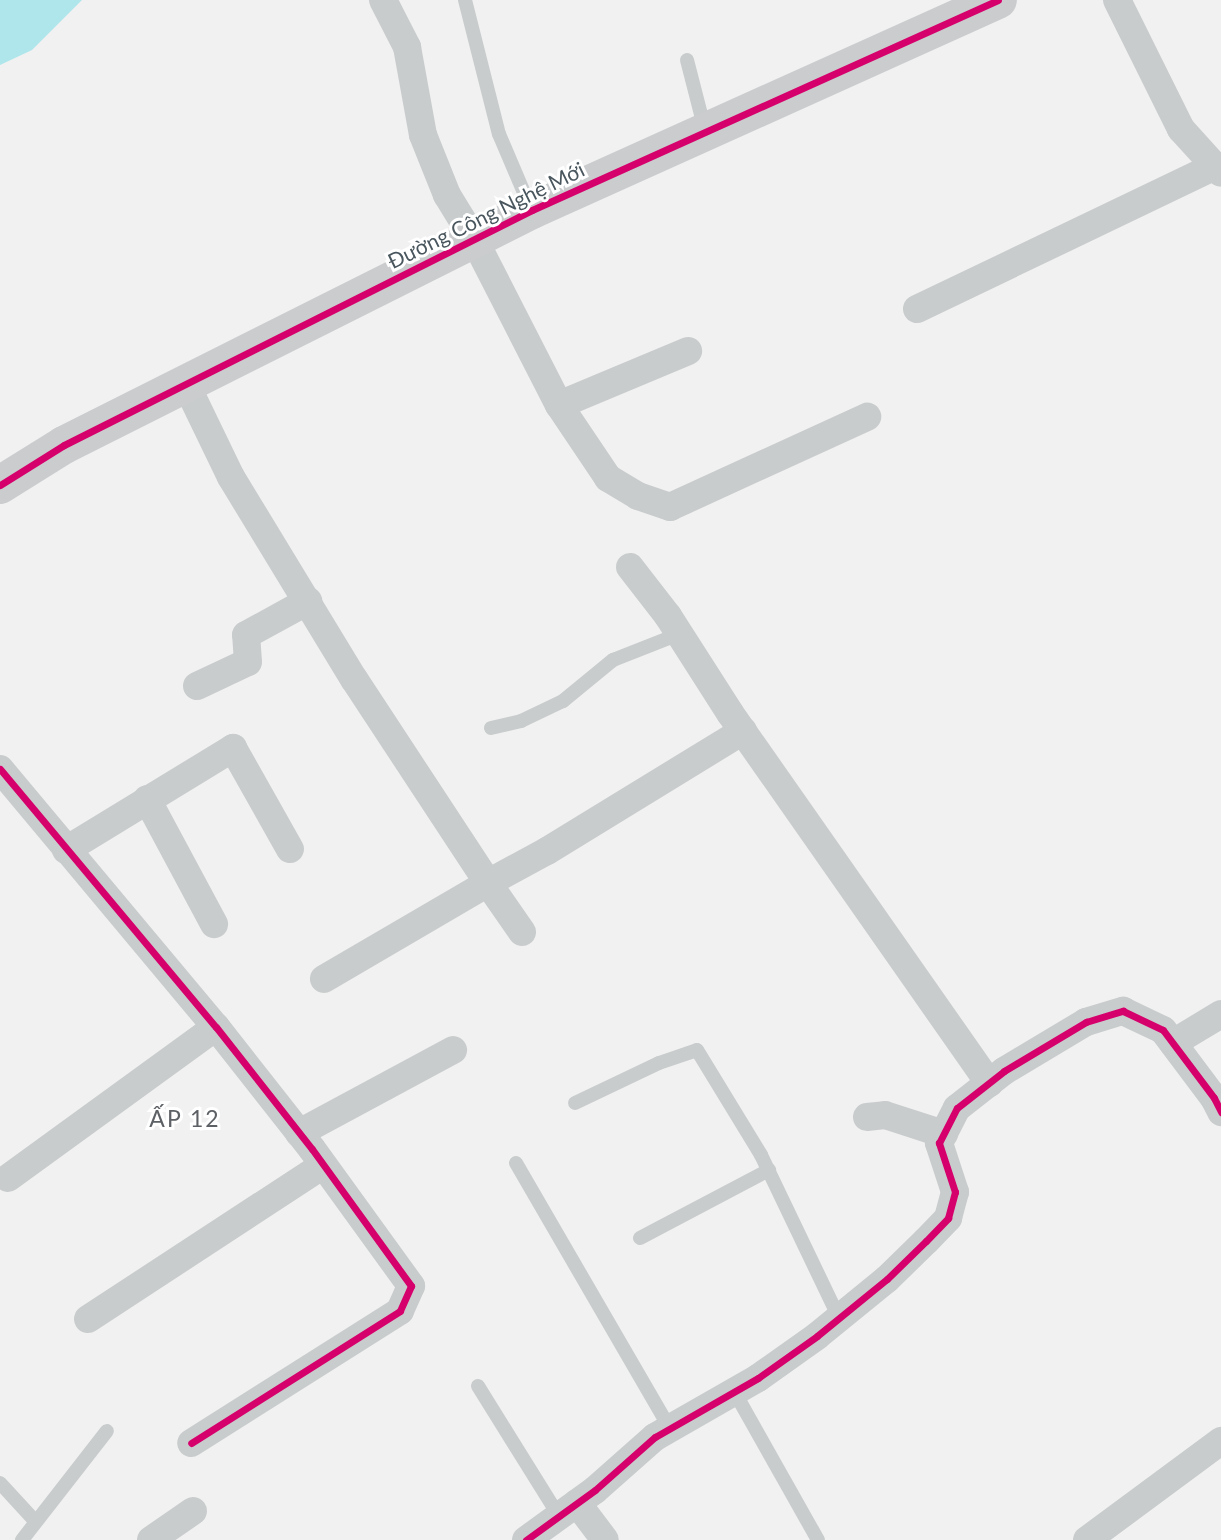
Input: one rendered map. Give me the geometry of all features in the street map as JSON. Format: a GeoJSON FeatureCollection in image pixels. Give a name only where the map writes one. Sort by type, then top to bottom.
{"type":"FeatureCollection","features":[{"type":"Feature","properties":{"kind":"street"},"geometry":{"type":"LineString","coordinates":[[383,0],[407,47],[423,135],[447,195],[474,239],[559,405],[608,478],[638,496],[670,507],[867,417]]}},
{"type":"Feature","properties":{"kind":"street","name":"Đường Công Nghệ Mới"},"geometry":{"type":"LineString","coordinates":[[0,485],[64,445],[532,210],[998,0]]}},
{"type":"Feature","properties":{"kind":"street"},"geometry":{"type":"LineString","coordinates":[[917,309],[1214,156],[1181,129],[1117,0]]}},
{"type":"Feature","properties":{"kind":"street"},"geometry":{"type":"LineString","coordinates":[[559,405],[688,351]]}},
{"type":"Feature","properties":{"kind":"street"},"geometry":{"type":"LineString","coordinates":[[186,384],[231,477],[354,679],[522,932]]}},
{"type":"Feature","properties":{"kind":"street"},"geometry":{"type":"LineString","coordinates":[[631,567],[989,1083]]}},
{"type":"Feature","properties":{"kind":"street"},"geometry":{"type":"LineString","coordinates":[[197,686],[248,662],[246,635],[308,601]]}},
{"type":"Feature","properties":{"kind":"street"},"geometry":{"type":"LineString","coordinates":[[324,979],[547,851],[743,731]]}},
{"type":"Feature","properties":{"kind":"street"},"geometry":{"type":"LineString","coordinates":[[66,850],[233,748],[290,849]]}},
{"type":"Feature","properties":{"kind":"street"},"geometry":{"type":"LineString","coordinates":[[0,769],[216,1027],[299,1133],[411,1286],[400,1311],[191,1443]]}},
{"type":"Feature","properties":{"kind":"street"},"geometry":{"type":"LineString","coordinates":[[147,799],[214,924]]}},
{"type":"Feature","properties":{"kind":"street"},"geometry":{"type":"LineString","coordinates":[[526,1540],[670,1429],[758,1378],[887,1279],[948,1218],[955,1192],[939,1143],[957,1108],[989,1083],[1086,1022],[1123,1012],[1163,1030],[1214,1098],[1221,1112]]}},
{"type":"Feature","properties":{"kind":"street"},"geometry":{"type":"LineString","coordinates":[[1173,1043],[1221,1014]]}},
{"type":"Feature","properties":{"kind":"street"},"geometry":{"type":"LineString","coordinates":[[8,1178],[216,1027]]}},
{"type":"Feature","properties":{"kind":"street"},"geometry":{"type":"LineString","coordinates":[[299,1133],[453,1050]]}},
{"type":"Feature","properties":{"kind":"street"},"geometry":{"type":"LineString","coordinates":[[867,1117],[886,1115],[944,1134]]}},
{"type":"Feature","properties":{"kind":"street"},"geometry":{"type":"LineString","coordinates":[[88,1319],[323,1165]]}},
{"type":"Feature","properties":{"kind":"street"},"geometry":{"type":"LineString","coordinates":[[1087,1540],[1221,1441]]}},
{"type":"Feature","properties":{"kind":"street"},"geometry":{"type":"LineString","coordinates":[[568,1510],[605,1540]]}},
{"type":"Feature","properties":{"kind":"street"},"geometry":{"type":"LineString","coordinates":[[151,1540],[193,1511]]}},
{"type":"Feature","properties":{"kind":"lane"},"geometry":{"type":"LineString","coordinates":[[465,0],[499,134],[532,210]]}},
{"type":"Feature","properties":{"kind":"lane"},"geometry":{"type":"LineString","coordinates":[[687,60],[705,132]]}},
{"type":"Feature","properties":{"kind":"lane"},"geometry":{"type":"LineString","coordinates":[[491,728],[521,721],[563,701],[613,660],[679,634]]}},
{"type":"Feature","properties":{"kind":"lane"},"geometry":{"type":"LineString","coordinates":[[575,1103],[659,1063],[697,1050],[769,1170],[839,1318]]}},
{"type":"Feature","properties":{"kind":"lane"},"geometry":{"type":"LineString","coordinates":[[516,1163],[670,1429]]}},
{"type":"Feature","properties":{"kind":"lane"},"geometry":{"type":"LineString","coordinates":[[640,1238],[769,1170]]}},
{"type":"Feature","properties":{"kind":"lane"},"geometry":{"type":"LineString","coordinates":[[478,1386],[568,1510]]}},
{"type":"Feature","properties":{"kind":"lane"},"geometry":{"type":"LineString","coordinates":[[734,1391],[818,1540]]}},
{"type":"Feature","properties":{"kind":"lane"},"geometry":{"type":"LineString","coordinates":[[22,1540],[34,1520],[107,1431]]}},
{"type":"Feature","properties":{"kind":"lane"},"geometry":{"type":"LineString","coordinates":[[0,1483],[34,1520]]}},
{"type":"Feature","properties":{"kind":"water"},"geometry":{"type":"Polygon","coordinates":[[[0,0],[82,0],[32,50],[0,65],[0,0]]]}},
{"type":"Feature","properties":{"kind":"cycle path"},"geometry":{"type":"LineString","coordinates":[[0,485],[64,445],[532,210],[998,0]]}},
{"type":"Feature","properties":{"kind":"cycle path"},"geometry":{"type":"LineString","coordinates":[[0,769],[216,1027],[312,1149],[411,1286],[400,1311],[191,1443]]}},
{"type":"Feature","properties":{"kind":"cycle path"},"geometry":{"type":"LineString","coordinates":[[526,1540],[595,1490],[655,1437],[758,1378],[817,1336],[887,1279],[926,1241],[948,1218],[955,1192],[939,1143],[957,1108],[1004,1071],[1086,1022],[1123,1011],[1163,1030],[1214,1098],[1221,1112]]}},
{"type":"Feature","properties":{"kind":"district","name":"ẤP 12"},"geometry":{"type":"Point","coordinates":[185,1118]}}]}
